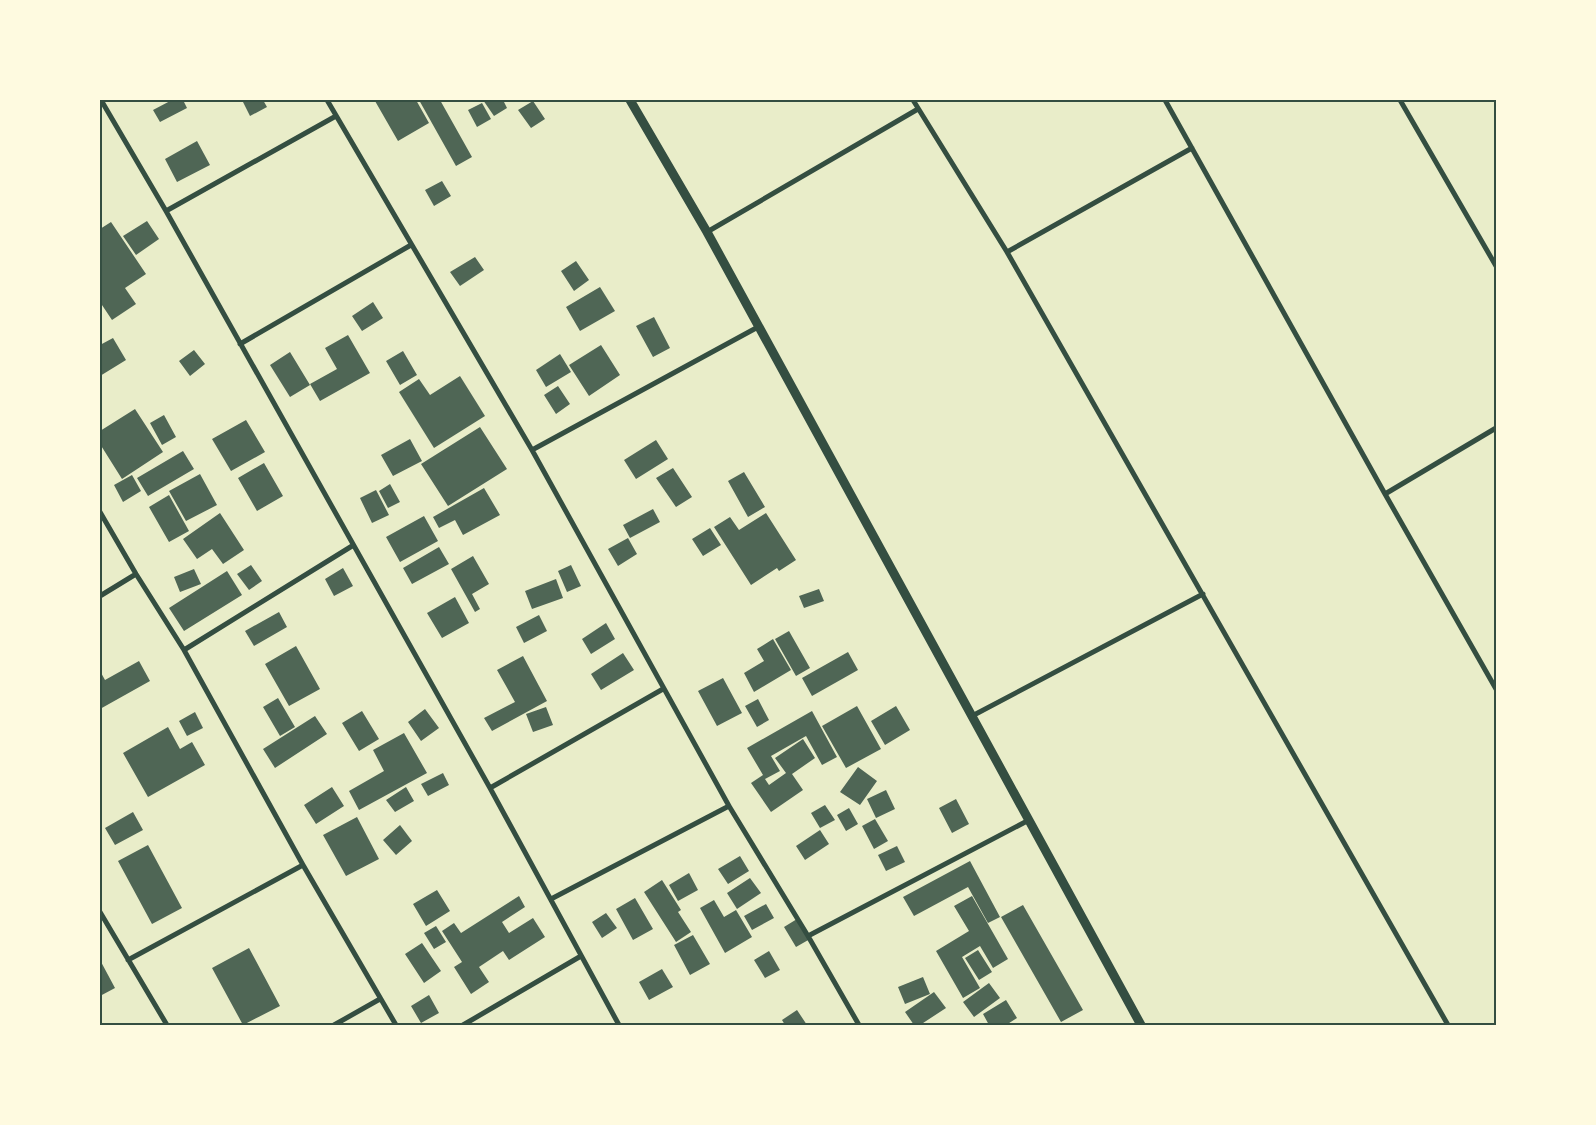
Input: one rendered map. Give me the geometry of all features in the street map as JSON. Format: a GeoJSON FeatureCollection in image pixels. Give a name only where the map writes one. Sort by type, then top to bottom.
{"type":"FeatureCollection","features":[{"type":"Feature","properties":{"kind":"street"},"geometry":{"type":"LineString","coordinates":[[101,100],[166,210],[352,546],[490,788],[619,1025]]}},
{"type":"Feature","properties":{"kind":"street"},"geometry":{"type":"LineString","coordinates":[[327,100],[532,450],[729,806],[808,936],[859,1025]]}},
{"type":"Feature","properties":{"kind":"street"},"geometry":{"type":"LineString","coordinates":[[630,100],[707,232],[1141,1025]]}},
{"type":"Feature","properties":{"kind":"street"},"geometry":{"type":"LineString","coordinates":[[913,100],[1008,252],[1448,1025]]}},
{"type":"Feature","properties":{"kind":"street"},"geometry":{"type":"LineString","coordinates":[[1165,100],[1384,494],[1496,689]]}},
{"type":"Feature","properties":{"kind":"street"},"geometry":{"type":"LineString","coordinates":[[1400,100],[1496,266]]}},
{"type":"Feature","properties":{"kind":"street"},"geometry":{"type":"LineString","coordinates":[[707,232],[918,109]]}},
{"type":"Feature","properties":{"kind":"street"},"geometry":{"type":"LineString","coordinates":[[166,210],[336,116]]}},
{"type":"Feature","properties":{"kind":"street"},"geometry":{"type":"LineString","coordinates":[[1008,252],[1192,148]]}},
{"type":"Feature","properties":{"kind":"street"},"geometry":{"type":"LineString","coordinates":[[240,344],[411,245]]}},
{"type":"Feature","properties":{"kind":"street"},"geometry":{"type":"LineString","coordinates":[[532,450],[758,327]]}},
{"type":"Feature","properties":{"kind":"street"},"geometry":{"type":"LineString","coordinates":[[1384,494],[1496,428]]}},
{"type":"Feature","properties":{"kind":"street"},"geometry":{"type":"LineString","coordinates":[[100,512],[184,650],[303,865],[396,1025]]}},
{"type":"Feature","properties":{"kind":"street"},"geometry":{"type":"LineString","coordinates":[[184,650],[352,546]]}},
{"type":"Feature","properties":{"kind":"street"},"geometry":{"type":"LineString","coordinates":[[100,596],[136,574]]}},
{"type":"Feature","properties":{"kind":"street"},"geometry":{"type":"LineString","coordinates":[[972,716],[1203,594]]}},
{"type":"Feature","properties":{"kind":"street"},"geometry":{"type":"LineString","coordinates":[[490,788],[663,689]]}},
{"type":"Feature","properties":{"kind":"street"},"geometry":{"type":"LineString","coordinates":[[551,899],[729,806]]}},
{"type":"Feature","properties":{"kind":"street"},"geometry":{"type":"LineString","coordinates":[[808,936],[1029,820]]}},
{"type":"Feature","properties":{"kind":"street"},"geometry":{"type":"LineString","coordinates":[[128,960],[303,865]]}},
{"type":"Feature","properties":{"kind":"street"},"geometry":{"type":"LineString","coordinates":[[100,912],[167,1025]]}},
{"type":"Feature","properties":{"kind":"street"},"geometry":{"type":"LineString","coordinates":[[463,1025],[581,956]]}},
{"type":"Feature","properties":{"kind":"street"},"geometry":{"type":"LineString","coordinates":[[334,1025],[380,999]]}},
{"type":"Feature","properties":{"kind":"building"},"geometry":{"type":"Polygon","coordinates":[[[172,100],[183,100],[187,108],[160,122],[153,110],[172,100]]]}},
{"type":"Feature","properties":{"kind":"building"},"geometry":{"type":"Polygon","coordinates":[[[242,100],[263,100],[267,107],[250,116],[242,100]]]}},
{"type":"Feature","properties":{"kind":"building"},"geometry":{"type":"Polygon","coordinates":[[[416,100],[429,123],[398,141],[375,101],[416,100]]]}},
{"type":"Feature","properties":{"kind":"building"},"geometry":{"type":"Polygon","coordinates":[[[419,100],[440,100],[472,157],[456,166],[419,100]]]}},
{"type":"Feature","properties":{"kind":"building"},"geometry":{"type":"Polygon","coordinates":[[[483,100],[503,100],[507,108],[494,116],[483,100]]]}},
{"type":"Feature","properties":{"kind":"building"},"geometry":{"type":"Polygon","coordinates":[[[533,101],[545,119],[531,128],[518,110],[533,101]]]}},
{"type":"Feature","properties":{"kind":"building"},"geometry":{"type":"Polygon","coordinates":[[[482,103],[491,119],[477,127],[468,110],[482,103]]]}},
{"type":"Feature","properties":{"kind":"building"},"geometry":{"type":"Polygon","coordinates":[[[197,141],[210,165],[177,182],[165,159],[197,141]]]}},
{"type":"Feature","properties":{"kind":"building"},"geometry":{"type":"Polygon","coordinates":[[[442,181],[451,196],[434,206],[425,190],[442,181]]]}},
{"type":"Feature","properties":{"kind":"building"},"geometry":{"type":"Polygon","coordinates":[[[147,221],[159,239],[136,255],[123,236],[147,221]]]}},
{"type":"Feature","properties":{"kind":"building"},"geometry":{"type":"Polygon","coordinates":[[[111,222],[146,274],[125,288],[136,304],[112,320],[100,302],[100,229],[111,222]]]}},
{"type":"Feature","properties":{"kind":"building"},"geometry":{"type":"Polygon","coordinates":[[[475,257],[484,270],[460,286],[450,272],[475,257]]]}},
{"type":"Feature","properties":{"kind":"building"},"geometry":{"type":"Polygon","coordinates":[[[576,261],[589,280],[574,291],[561,271],[576,261]]]}},
{"type":"Feature","properties":{"kind":"building"},"geometry":{"type":"Polygon","coordinates":[[[600,287],[615,311],[580,331],[566,307],[600,287]]]}},
{"type":"Feature","properties":{"kind":"building"},"geometry":{"type":"Polygon","coordinates":[[[373,302],[383,318],[362,331],[352,316],[373,302]]]}},
{"type":"Feature","properties":{"kind":"building"},"geometry":{"type":"Polygon","coordinates":[[[654,317],[670,348],[653,357],[636,326],[654,317]]]}},
{"type":"Feature","properties":{"kind":"building"},"geometry":{"type":"Polygon","coordinates":[[[348,335],[370,373],[320,401],[310,384],[337,369],[325,348],[348,335]]]}},
{"type":"Feature","properties":{"kind":"building"},"geometry":{"type":"Polygon","coordinates":[[[113,338],[126,360],[100,376],[100,345],[113,338]]]}},
{"type":"Feature","properties":{"kind":"building"},"geometry":{"type":"Polygon","coordinates":[[[601,345],[620,375],[589,396],[569,365],[601,345]]]}},
{"type":"Feature","properties":{"kind":"building"},"geometry":{"type":"Polygon","coordinates":[[[194,350],[205,364],[190,376],[179,361],[194,350]]]}},
{"type":"Feature","properties":{"kind":"building"},"geometry":{"type":"Polygon","coordinates":[[[403,351],[417,375],[400,385],[386,361],[403,351]]]}},
{"type":"Feature","properties":{"kind":"building"},"geometry":{"type":"Polygon","coordinates":[[[290,352],[310,385],[290,397],[270,365],[290,352]]]}},
{"type":"Feature","properties":{"kind":"building"},"geometry":{"type":"Polygon","coordinates":[[[560,354],[571,372],[546,387],[536,370],[560,354]]]}},
{"type":"Feature","properties":{"kind":"building"},"geometry":{"type":"Polygon","coordinates":[[[460,376],[485,416],[434,448],[399,392],[419,379],[430,395],[460,376]]]}},
{"type":"Feature","properties":{"kind":"building"},"geometry":{"type":"Polygon","coordinates":[[[558,386],[570,404],[556,414],[544,395],[558,386]]]}},
{"type":"Feature","properties":{"kind":"building"},"geometry":{"type":"Polygon","coordinates":[[[135,409],[163,452],[122,479],[100,444],[100,431],[135,409]]]}},
{"type":"Feature","properties":{"kind":"building"},"geometry":{"type":"Polygon","coordinates":[[[164,415],[176,437],[162,445],[150,423],[164,415]]]}},
{"type":"Feature","properties":{"kind":"building"},"geometry":{"type":"Polygon","coordinates":[[[246,420],[265,452],[231,471],[212,439],[246,420]]]}},
{"type":"Feature","properties":{"kind":"building"},"geometry":{"type":"Polygon","coordinates":[[[480,427],[507,469],[448,506],[421,464],[480,427]]]}},
{"type":"Feature","properties":{"kind":"building"},"geometry":{"type":"Polygon","coordinates":[[[410,439],[422,461],[393,476],[381,455],[410,439]]]}},
{"type":"Feature","properties":{"kind":"building"},"geometry":{"type":"Polygon","coordinates":[[[656,440],[668,459],[636,479],[624,460],[656,440]]]}},
{"type":"Feature","properties":{"kind":"building"},"geometry":{"type":"Polygon","coordinates":[[[183,451],[194,469],[148,496],[137,478],[183,451]]]}},
{"type":"Feature","properties":{"kind":"building"},"geometry":{"type":"Polygon","coordinates":[[[264,463],[283,496],[257,511],[238,478],[264,463]]]}},
{"type":"Feature","properties":{"kind":"building"},"geometry":{"type":"Polygon","coordinates":[[[673,468],[692,497],[676,507],[656,478],[673,468]]]}},
{"type":"Feature","properties":{"kind":"building"},"geometry":{"type":"Polygon","coordinates":[[[744,472],[765,507],[748,517],[728,481],[744,472]]]}},
{"type":"Feature","properties":{"kind":"building"},"geometry":{"type":"Polygon","coordinates":[[[200,474],[217,505],[186,521],[169,491],[200,474]]]}},
{"type":"Feature","properties":{"kind":"building"},"geometry":{"type":"Polygon","coordinates":[[[132,475],[141,491],[123,502],[114,485],[132,475]]]}},
{"type":"Feature","properties":{"kind":"building"},"geometry":{"type":"Polygon","coordinates":[[[390,484],[400,502],[388,508],[379,491],[390,484]]]}},
{"type":"Feature","properties":{"kind":"building"},"geometry":{"type":"Polygon","coordinates":[[[484,488],[500,515],[463,535],[455,520],[439,528],[433,517],[484,488]]]}},
{"type":"Feature","properties":{"kind":"building"},"geometry":{"type":"Polygon","coordinates":[[[376,490],[389,515],[372,523],[360,498],[376,490]]]}},
{"type":"Feature","properties":{"kind":"building"},"geometry":{"type":"Polygon","coordinates":[[[169,495],[189,531],[169,542],[149,507],[169,495]]]}},
{"type":"Feature","properties":{"kind":"building"},"geometry":{"type":"Polygon","coordinates":[[[653,509],[660,522],[630,538],[623,525],[653,509]]]}},
{"type":"Feature","properties":{"kind":"building"},"geometry":{"type":"Polygon","coordinates":[[[220,513],[244,550],[223,564],[212,549],[197,559],[183,539],[220,513]]]}},
{"type":"Feature","properties":{"kind":"building"},"geometry":{"type":"Polygon","coordinates":[[[766,513],[796,560],[779,571],[777,568],[751,585],[714,527],[730,517],[739,530],[766,513]]]}},
{"type":"Feature","properties":{"kind":"building"},"geometry":{"type":"Polygon","coordinates":[[[424,516],[438,541],[400,562],[386,537],[424,516]]]}},
{"type":"Feature","properties":{"kind":"building"},"geometry":{"type":"Polygon","coordinates":[[[710,528],[721,545],[703,556],[692,539],[710,528]]]}},
{"type":"Feature","properties":{"kind":"building"},"geometry":{"type":"Polygon","coordinates":[[[628,538],[637,554],[618,566],[608,549],[628,538]]]}},
{"type":"Feature","properties":{"kind":"building"},"geometry":{"type":"Polygon","coordinates":[[[439,547],[449,564],[412,584],[403,568],[439,547]]]}},
{"type":"Feature","properties":{"kind":"building"},"geometry":{"type":"Polygon","coordinates":[[[473,556],[489,584],[472,594],[480,609],[475,612],[451,569],[473,556]]]}},
{"type":"Feature","properties":{"kind":"building"},"geometry":{"type":"Polygon","coordinates":[[[251,565],[262,581],[249,590],[237,574],[251,565]]]}},
{"type":"Feature","properties":{"kind":"building"},"geometry":{"type":"Polygon","coordinates":[[[571,565],[581,586],[567,592],[558,571],[571,565]]]}},
{"type":"Feature","properties":{"kind":"building"},"geometry":{"type":"Polygon","coordinates":[[[343,568],[353,586],[334,596],[325,579],[343,568]]]}},
{"type":"Feature","properties":{"kind":"building"},"geometry":{"type":"Polygon","coordinates":[[[194,569],[201,584],[180,592],[174,577],[194,569]]]}},
{"type":"Feature","properties":{"kind":"building"},"geometry":{"type":"Polygon","coordinates":[[[227,571],[242,595],[184,631],[169,608],[227,571]]]}},
{"type":"Feature","properties":{"kind":"building"},"geometry":{"type":"Polygon","coordinates":[[[556,579],[563,598],[532,609],[525,591],[556,579]]]}},
{"type":"Feature","properties":{"kind":"building"},"geometry":{"type":"Polygon","coordinates":[[[819,589],[824,601],[804,608],[799,596],[819,589]]]}},
{"type":"Feature","properties":{"kind":"building"},"geometry":{"type":"Polygon","coordinates":[[[455,597],[469,623],[442,638],[427,613],[455,597]]]}},
{"type":"Feature","properties":{"kind":"building"},"geometry":{"type":"Polygon","coordinates":[[[279,612],[287,627],[254,646],[245,631],[279,612]]]}},
{"type":"Feature","properties":{"kind":"building"},"geometry":{"type":"Polygon","coordinates":[[[539,615],[547,631],[524,643],[516,627],[539,615]]]}},
{"type":"Feature","properties":{"kind":"building"},"geometry":{"type":"Polygon","coordinates":[[[606,623],[615,639],[591,654],[582,639],[606,623]]]}},
{"type":"Feature","properties":{"kind":"building"},"geometry":{"type":"Polygon","coordinates":[[[789,631],[810,668],[796,676],[775,639],[789,631]]]}},
{"type":"Feature","properties":{"kind":"building"},"geometry":{"type":"Polygon","coordinates":[[[773,639],[791,670],[754,692],[744,673],[764,661],[757,649],[773,639]]]}},
{"type":"Feature","properties":{"kind":"building"},"geometry":{"type":"Polygon","coordinates":[[[296,646],[320,689],[289,706],[265,664],[296,646]]]}},
{"type":"Feature","properties":{"kind":"building"},"geometry":{"type":"Polygon","coordinates":[[[848,652],[858,670],[812,696],[802,678],[848,652]]]}},
{"type":"Feature","properties":{"kind":"building"},"geometry":{"type":"Polygon","coordinates":[[[623,653],[634,670],[601,690],[591,674],[623,653]]]}},
{"type":"Feature","properties":{"kind":"building"},"geometry":{"type":"Polygon","coordinates":[[[523,656],[547,701],[492,731],[484,718],[515,702],[497,670],[523,656]]]}},
{"type":"Feature","properties":{"kind":"building"},"geometry":{"type":"Polygon","coordinates":[[[139,661],[150,681],[100,709],[100,671],[105,680],[139,661]]]}},
{"type":"Feature","properties":{"kind":"building"},"geometry":{"type":"Polygon","coordinates":[[[723,678],[742,713],[717,726],[698,691],[723,678]]]}},
{"type":"Feature","properties":{"kind":"building"},"geometry":{"type":"Polygon","coordinates":[[[278,698],[295,727],[280,736],[263,707],[278,698]]]}},
{"type":"Feature","properties":{"kind":"building"},"geometry":{"type":"Polygon","coordinates":[[[758,699],[769,720],[757,727],[745,706],[758,699]]]}},
{"type":"Feature","properties":{"kind":"building"},"geometry":{"type":"Polygon","coordinates":[[[857,706],[881,749],[846,768],[822,726],[857,706]]]}},
{"type":"Feature","properties":{"kind":"building"},"geometry":{"type":"Polygon","coordinates":[[[896,706],[910,730],[885,745],[871,721],[896,706]]]}},
{"type":"Feature","properties":{"kind":"building"},"geometry":{"type":"Polygon","coordinates":[[[546,707],[553,725],[533,732],[526,714],[546,707]]]}},
{"type":"Feature","properties":{"kind":"building"},"geometry":{"type":"Polygon","coordinates":[[[425,709],[439,728],[421,741],[408,722],[425,709]]]}},
{"type":"Feature","properties":{"kind":"building"},"geometry":{"type":"Polygon","coordinates":[[[362,711],[379,739],[359,751],[342,723],[362,711]]]}},
{"type":"Feature","properties":{"kind":"building"},"geometry":{"type":"Polygon","coordinates":[[[812,711],[837,757],[822,765],[806,736],[771,756],[780,771],[765,779],[769,785],[786,773],[775,758],[803,739],[815,758],[792,774],[803,790],[771,812],[751,783],[763,775],[747,748],[812,711]]]}},
{"type":"Feature","properties":{"kind":"building"},"geometry":{"type":"Polygon","coordinates":[[[195,712],[203,728],[187,736],[179,721],[195,712]]]}},
{"type":"Feature","properties":{"kind":"building"},"geometry":{"type":"Polygon","coordinates":[[[315,716],[327,734],[275,768],[263,749],[315,716]]]}},
{"type":"Feature","properties":{"kind":"building"},"geometry":{"type":"Polygon","coordinates":[[[168,727],[180,749],[192,742],[205,765],[148,797],[123,753],[168,727]]]}},
{"type":"Feature","properties":{"kind":"building"},"geometry":{"type":"Polygon","coordinates":[[[404,733],[427,773],[359,810],[349,791],[384,771],[373,750],[404,733]]]}},
{"type":"Feature","properties":{"kind":"building"},"geometry":{"type":"Polygon","coordinates":[[[858,767],[877,781],[860,805],[840,792],[858,767]]]}},
{"type":"Feature","properties":{"kind":"building"},"geometry":{"type":"Polygon","coordinates":[[[443,773],[449,785],[428,796],[421,784],[443,773]]]}},
{"type":"Feature","properties":{"kind":"building"},"geometry":{"type":"Polygon","coordinates":[[[332,787],[344,806],[316,824],[304,805],[332,787]]]}},
{"type":"Feature","properties":{"kind":"building"},"geometry":{"type":"Polygon","coordinates":[[[406,787],[414,801],[395,812],[386,800],[406,787]]]}},
{"type":"Feature","properties":{"kind":"building"},"geometry":{"type":"Polygon","coordinates":[[[886,790],[895,809],[876,818],[867,799],[886,790]]]}},
{"type":"Feature","properties":{"kind":"building"},"geometry":{"type":"Polygon","coordinates":[[[956,799],[969,824],[952,833],[939,808],[956,799]]]}},
{"type":"Feature","properties":{"kind":"building"},"geometry":{"type":"Polygon","coordinates":[[[825,805],[835,820],[820,828],[811,813],[825,805]]]}},
{"type":"Feature","properties":{"kind":"building"},"geometry":{"type":"Polygon","coordinates":[[[849,808],[858,824],[846,831],[837,815],[849,808]]]}},
{"type":"Feature","properties":{"kind":"building"},"geometry":{"type":"Polygon","coordinates":[[[133,812],[143,830],[115,845],[105,828],[133,812]]]}},
{"type":"Feature","properties":{"kind":"building"},"geometry":{"type":"Polygon","coordinates":[[[357,817],[379,859],[346,876],[323,835],[357,817]]]}},
{"type":"Feature","properties":{"kind":"building"},"geometry":{"type":"Polygon","coordinates":[[[875,819],[888,841],[874,849],[862,826],[875,819]]]}},
{"type":"Feature","properties":{"kind":"building"},"geometry":{"type":"Polygon","coordinates":[[[400,825],[412,841],[396,855],[383,840],[400,825]]]}},
{"type":"Feature","properties":{"kind":"building"},"geometry":{"type":"Polygon","coordinates":[[[820,830],[829,844],[805,860],[796,846],[820,830]]]}},
{"type":"Feature","properties":{"kind":"building"},"geometry":{"type":"Polygon","coordinates":[[[148,845],[182,908],[152,924],[118,861],[148,845]]]}},
{"type":"Feature","properties":{"kind":"building"},"geometry":{"type":"Polygon","coordinates":[[[897,846],[905,862],[886,871],[878,855],[897,846]]]}},
{"type":"Feature","properties":{"kind":"building"},"geometry":{"type":"Polygon","coordinates":[[[740,856],[749,871],[728,884],[718,869],[740,856]]]}},
{"type":"Feature","properties":{"kind":"building"},"geometry":{"type":"Polygon","coordinates":[[[970,861],[1000,917],[988,923],[968,887],[914,916],[903,897],[970,861]]]}},
{"type":"Feature","properties":{"kind":"building"},"geometry":{"type":"Polygon","coordinates":[[[689,873],[698,890],[678,901],[669,885],[689,873]]]}},
{"type":"Feature","properties":{"kind":"building"},"geometry":{"type":"Polygon","coordinates":[[[750,878],[761,893],[737,909],[727,893],[750,878]]]}},
{"type":"Feature","properties":{"kind":"building"},"geometry":{"type":"Polygon","coordinates":[[[662,880],[681,910],[678,912],[691,932],[676,942],[644,892],[662,880]]]}},
{"type":"Feature","properties":{"kind":"building"},"geometry":{"type":"Polygon","coordinates":[[[437,890],[450,911],[426,926],[413,904],[437,890]]]}},
{"type":"Feature","properties":{"kind":"building"},"geometry":{"type":"Polygon","coordinates":[[[519,896],[525,907],[502,922],[509,933],[533,918],[545,937],[509,960],[503,951],[479,967],[489,982],[471,994],[454,967],[462,962],[442,931],[454,923],[461,933],[519,896]]]}},
{"type":"Feature","properties":{"kind":"building"},"geometry":{"type":"Polygon","coordinates":[[[972,896],[1008,959],[993,968],[980,946],[962,957],[980,988],[963,998],[936,951],[969,931],[954,906],[972,896]]]}},
{"type":"Feature","properties":{"kind":"building"},"geometry":{"type":"Polygon","coordinates":[[[635,898],[653,929],[633,940],[616,909],[635,898]]]}},
{"type":"Feature","properties":{"kind":"building"},"geometry":{"type":"Polygon","coordinates":[[[714,900],[724,917],[736,910],[752,937],[725,953],[700,908],[714,900]]]}},
{"type":"Feature","properties":{"kind":"building"},"geometry":{"type":"Polygon","coordinates":[[[766,904],[774,918],[752,930],[744,916],[766,904]]]}},
{"type":"Feature","properties":{"kind":"building"},"geometry":{"type":"Polygon","coordinates":[[[1023,905],[1083,1010],[1061,1022],[1001,917],[1023,905]]]}},
{"type":"Feature","properties":{"kind":"building"},"geometry":{"type":"Polygon","coordinates":[[[606,913],[617,928],[602,938],[592,922],[606,913]]]}},
{"type":"Feature","properties":{"kind":"building"},"geometry":{"type":"Polygon","coordinates":[[[797,919],[810,939],[796,947],[784,927],[797,919]]]}},
{"type":"Feature","properties":{"kind":"building"},"geometry":{"type":"Polygon","coordinates":[[[436,926],[446,942],[434,949],[424,933],[436,926]]]}},
{"type":"Feature","properties":{"kind":"building"},"geometry":{"type":"Polygon","coordinates":[[[693,935],[710,964],[690,975],[674,945],[693,935]]]}},
{"type":"Feature","properties":{"kind":"building"},"geometry":{"type":"Polygon","coordinates":[[[422,943],[441,971],[424,983],[405,954],[422,943]]]}},
{"type":"Feature","properties":{"kind":"building"},"geometry":{"type":"Polygon","coordinates":[[[249,948],[280,1006],[243,1025],[212,968],[249,948]]]}},
{"type":"Feature","properties":{"kind":"building"},"geometry":{"type":"Polygon","coordinates":[[[978,950],[992,972],[979,980],[965,958],[978,950]]]}},
{"type":"Feature","properties":{"kind":"building"},"geometry":{"type":"Polygon","coordinates":[[[769,951],[780,970],[765,978],[754,960],[769,951]]]}},
{"type":"Feature","properties":{"kind":"building"},"geometry":{"type":"Polygon","coordinates":[[[100,960],[115,988],[100,996],[100,960]]]}},
{"type":"Feature","properties":{"kind":"building"},"geometry":{"type":"Polygon","coordinates":[[[662,969],[673,987],[649,1000],[639,982],[662,969]]]}},
{"type":"Feature","properties":{"kind":"building"},"geometry":{"type":"Polygon","coordinates":[[[923,977],[930,994],[905,1004],[898,987],[923,977]]]}},
{"type":"Feature","properties":{"kind":"building"},"geometry":{"type":"Polygon","coordinates":[[[989,983],[1000,998],[974,1017],[963,1002],[989,983]]]}},
{"type":"Feature","properties":{"kind":"building"},"geometry":{"type":"Polygon","coordinates":[[[934,992],[946,1008],[920,1025],[914,1025],[905,1012],[934,992]]]}},
{"type":"Feature","properties":{"kind":"building"},"geometry":{"type":"Polygon","coordinates":[[[429,995],[439,1013],[421,1023],[411,1006],[429,995]]]}},
{"type":"Feature","properties":{"kind":"building"},"geometry":{"type":"Polygon","coordinates":[[[1006,1000],[1017,1018],[1006,1025],[989,1025],[983,1014],[1006,1000]]]}},
{"type":"Feature","properties":{"kind":"building"},"geometry":{"type":"Polygon","coordinates":[[[797,1010],[807,1025],[785,1025],[782,1020],[797,1010]]]}}]}
